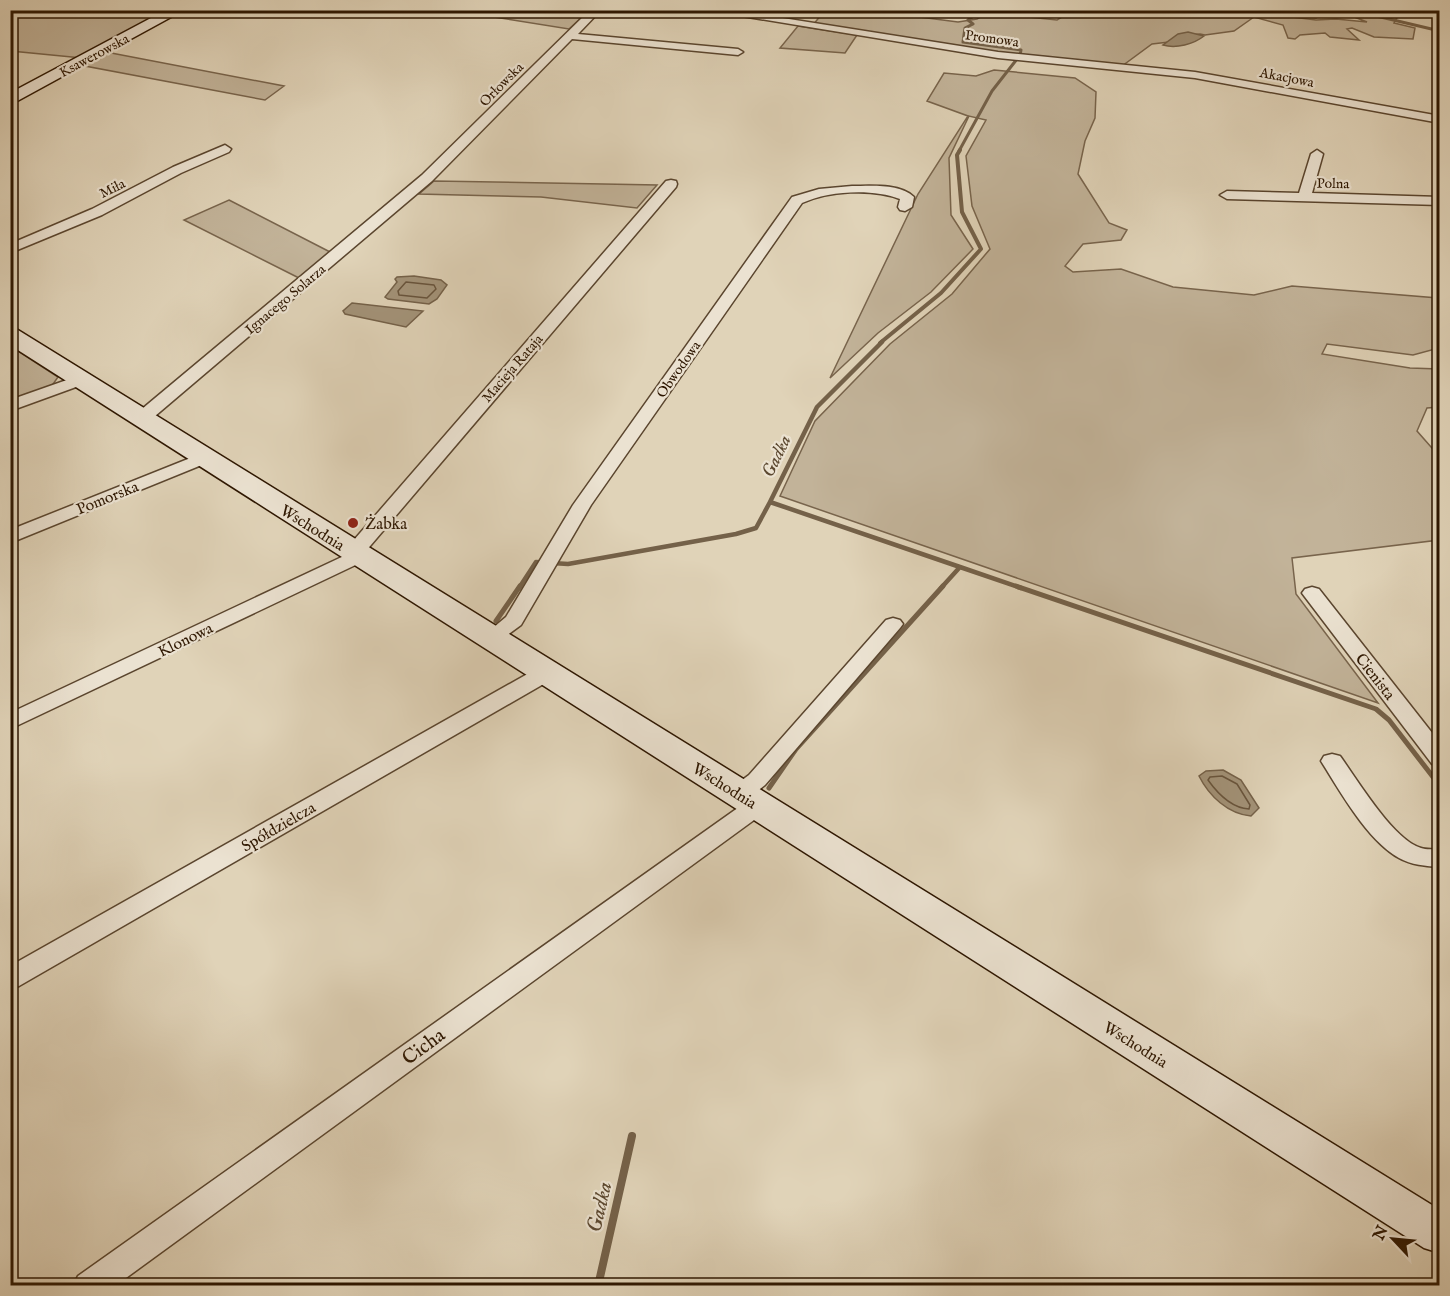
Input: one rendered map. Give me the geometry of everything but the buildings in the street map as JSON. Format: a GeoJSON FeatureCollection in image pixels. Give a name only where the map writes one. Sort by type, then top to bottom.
{"type":"FeatureCollection","features":[{"type":"Feature","properties":{"kind":"street","name":"Ksawerowska"},"geometry":{"type":"LineString","coordinates":[[10,100],[177,10]]}},
{"type":"Feature","properties":{"kind":"street","name":"Orłowska"},"geometry":{"type":"LineString","coordinates":[[427,178],[596,10]]}},
{"type":"Feature","properties":{"kind":"street","name":"Promowa"},"geometry":{"type":"LineString","coordinates":[[710,10],[808,21],[998,55],[1128,68]]}},
{"type":"Feature","properties":{"kind":"street"},"geometry":{"type":"LineString","coordinates":[[571,36],[738,52]]}},
{"type":"Feature","properties":{"kind":"street","name":"Akacjowa"},"geometry":{"type":"LineString","coordinates":[[1128,68],[1214,78],[1440,120]]}},
{"type":"Feature","properties":{"kind":"street","name":"Miła"},"geometry":{"type":"LineString","coordinates":[[10,249],[106,208],[225,149]]}},
{"type":"Feature","properties":{"kind":"street"},"geometry":{"type":"LineString","coordinates":[[1304,197],[1317,154]]}},
{"type":"Feature","properties":{"kind":"street","name":"Ignacego Solarza"},"geometry":{"type":"LineString","coordinates":[[142,418],[427,178]]}},
{"type":"Feature","properties":{"kind":"street","name":"Macieja Rataja"},"geometry":{"type":"LineString","coordinates":[[356,554],[671,184]]}},
{"type":"Feature","properties":{"kind":"street","name":"Obwodowa"},"geometry":{"type":"LineString","coordinates":[[491,638],[514,621],[582,505],[797,200],[816,191],[882,191],[907,197],[905,207]]}},
{"type":"Feature","properties":{"kind":"street","name":"Polna"},"geometry":{"type":"LineString","coordinates":[[1227,195],[1440,201]]}},
{"type":"Feature","properties":{"kind":"street","name":"Wschodnia"},"geometry":{"type":"LineString","coordinates":[[10,335],[1440,1234]]}},
{"type":"Feature","properties":{"kind":"street"},"geometry":{"type":"LineString","coordinates":[[10,406],[81,380]]}},
{"type":"Feature","properties":{"kind":"street","name":"Pomorska"},"geometry":{"type":"LineString","coordinates":[[10,537],[203,458]]}},
{"type":"Feature","properties":{"kind":"street","name":"Klonowa"},"geometry":{"type":"LineString","coordinates":[[10,722],[356,554]]}},
{"type":"Feature","properties":{"kind":"street","name":"Cienista"},"geometry":{"type":"LineString","coordinates":[[1312,594],[1440,759]]}},
{"type":"Feature","properties":{"kind":"street","name":"Cicha"},"geometry":{"type":"LineString","coordinates":[[89,1286],[747,800],[757,780],[893,624]]}},
{"type":"Feature","properties":{"kind":"street","name":"Spółdzielcza"},"geometry":{"type":"LineString","coordinates":[[10,979],[546,673]]}},
{"type":"Feature","properties":{"kind":"street"},"geometry":{"type":"LineString","coordinates":[[1332,760],[1390,840],[1398,847],[1421,857],[1440,858]]}},
{"type":"Feature","properties":{"kind":"shaded area"},"geometry":{"type":"Polygon","coordinates":[[[825,10],[873,11],[958,22],[977,19],[984,15],[1000,14],[1057,20],[1074,10],[1259,10],[1259,13],[1316,20],[1367,22],[1339,11],[1367,10],[1397,18],[1394,23],[1415,28],[1413,39],[1374,37],[1352,28],[1347,29],[1359,40],[1330,37],[1325,33],[1300,35],[1295,39],[1288,38],[1283,25],[1254,17],[1234,31],[1177,36],[1169,42],[1152,44],[1122,66],[978,50],[813,25],[825,10]]]}},
{"type":"Feature","properties":{"kind":"shaded area"},"geometry":{"type":"Polygon","coordinates":[[[10,11],[169,11],[82,58],[11,51],[10,11]]]}},
{"type":"Feature","properties":{"kind":"shaded area"},"geometry":{"type":"Polygon","coordinates":[[[456,11],[538,11],[581,18],[569,29],[456,11]]]}},
{"type":"Feature","properties":{"kind":"shaded area"},"geometry":{"type":"Polygon","coordinates":[[[798,26],[857,35],[845,53],[780,48],[798,26]]]}},
{"type":"Feature","properties":{"kind":"shaded area"},"geometry":{"type":"Polygon","coordinates":[[[106,52],[284,86],[265,100],[85,66],[106,52]]]}},
{"type":"Feature","properties":{"kind":"shaded area"},"geometry":{"type":"Polygon","coordinates":[[[994,70],[1075,78],[1096,92],[1095,118],[1085,141],[1078,174],[1109,223],[1127,230],[1121,240],[1083,244],[1065,266],[1073,272],[1121,269],[1173,287],[1254,295],[1292,286],[1438,298],[1439,348],[1413,355],[1327,344],[1322,354],[1410,368],[1439,369],[1439,407],[1427,408],[1417,431],[1439,456],[1439,540],[1292,558],[1296,594],[1378,703],[780,496],[815,421],[890,344],[952,294],[990,249],[972,206],[966,156],[986,120],[969,116],[949,158],[951,215],[973,249],[931,292],[878,333],[830,378],[918,194],[968,116],[927,101],[944,73],[976,76],[994,70]]]}},
{"type":"Feature","properties":{"kind":"shaded area"},"geometry":{"type":"Polygon","coordinates":[[[434,181],[657,185],[637,208],[541,197],[419,194],[434,181]]]}},
{"type":"Feature","properties":{"kind":"shaded area"},"geometry":{"type":"Polygon","coordinates":[[[229,200],[332,253],[301,279],[184,220],[229,200]]]}},
{"type":"Feature","properties":{"kind":"shaded area"},"geometry":{"type":"Polygon","coordinates":[[[15,349],[58,377],[51,387],[11,401],[10,351],[15,349]]]}},
{"type":"Feature","properties":{"kind":"water"},"geometry":{"type":"Polygon","coordinates":[[[1263,11],[1323,11],[1321,12],[1323,14],[1316,18],[1263,11]]]}},
{"type":"Feature","properties":{"kind":"water"},"geometry":{"type":"Polygon","coordinates":[[[1188,32],[1204,36],[1185,45],[1163,45],[1178,34],[1188,32]]]}},
{"type":"Feature","properties":{"kind":"water"},"geometry":{"type":"Polygon","coordinates":[[[414,276],[441,280],[447,285],[437,299],[429,304],[385,297],[397,282],[395,279],[397,277],[414,276]]]}},
{"type":"Feature","properties":{"kind":"water"},"geometry":{"type":"Polygon","coordinates":[[[352,303],[423,311],[406,327],[345,314],[343,311],[352,303]]]}},
{"type":"Feature","properties":{"kind":"water"},"geometry":{"type":"Polygon","coordinates":[[[1223,770],[1241,780],[1259,808],[1251,816],[1235,812],[1220,803],[1199,776],[1206,771],[1223,770]]]}},
{"type":"Feature","properties":{"kind":"waterway","name":"Gadka"},"geometry":{"type":"LineString","coordinates":[[982,10],[968,20],[973,24],[965,28],[963,42],[1021,50],[1020,55]]}},
{"type":"Feature","properties":{"kind":"waterway","name":"Gadka"},"geometry":{"type":"LineString","coordinates":[[1351,10],[1440,31]]}},
{"type":"Feature","properties":{"kind":"waterway","name":"Gadka"},"geometry":{"type":"LineString","coordinates":[[959,151],[992,91],[1017,59]]}},
{"type":"Feature","properties":{"kind":"waterway","name":"Gadka"},"geometry":{"type":"LineString","coordinates":[[880,343],[941,293],[981,249],[962,212],[957,155],[960,150]]}},
{"type":"Feature","properties":{"kind":"waterway","name":"Gadka"},"geometry":{"type":"LineString","coordinates":[[770,502],[817,407],[882,342]]}},
{"type":"Feature","properties":{"kind":"waterway"},"geometry":{"type":"LineString","coordinates":[[519,588],[536,562],[568,564],[736,534],[756,528],[770,502]]}},
{"type":"Feature","properties":{"kind":"waterway","name":"Gadka"},"geometry":{"type":"LineString","coordinates":[[770,502],[960,567]]}},
{"type":"Feature","properties":{"kind":"waterway","name":"Gadka"},"geometry":{"type":"LineString","coordinates":[[941,588],[960,567]]}},
{"type":"Feature","properties":{"kind":"waterway"},"geometry":{"type":"LineString","coordinates":[[960,567],[1021,588]]}},
{"type":"Feature","properties":{"kind":"waterway"},"geometry":{"type":"LineString","coordinates":[[496,621],[520,586]]}},
{"type":"Feature","properties":{"kind":"waterway","name":"Gadka"},"geometry":{"type":"LineString","coordinates":[[769,788],[796,749],[943,586]]}},
{"type":"Feature","properties":{"kind":"waterway"},"geometry":{"type":"LineString","coordinates":[[1016,586],[1376,709],[1389,720],[1440,786]]}},
{"type":"Feature","properties":{"kind":"waterway","name":"Gadka"},"geometry":{"type":"LineString","coordinates":[[598,1286],[632,1136]]}},
{"type":"Feature","properties":{"kind":"place","name":"Żabka"},"geometry":{"type":"Point","coordinates":[353,523]}}]}
